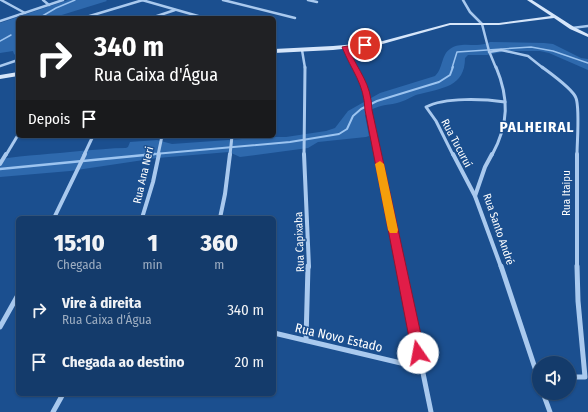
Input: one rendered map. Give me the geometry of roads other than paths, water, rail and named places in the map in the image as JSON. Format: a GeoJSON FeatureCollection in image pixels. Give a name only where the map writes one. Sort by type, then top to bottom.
{"type":"FeatureCollection","features":[{"type":"Feature","properties":{"kind":"street"},"geometry":{"type":"LineString","coordinates":[[0,0],[25,13]]}},
{"type":"Feature","properties":{"kind":"street"},"geometry":{"type":"LineString","coordinates":[[43,0],[49,5]]}},
{"type":"Feature","properties":{"kind":"street"},"geometry":{"type":"LineString","coordinates":[[0,21],[63,0]]}},
{"type":"Feature","properties":{"kind":"street"},"geometry":{"type":"LineString","coordinates":[[90,16],[143,0],[198,16]]}},
{"type":"Feature","properties":{"kind":"street"},"geometry":{"type":"LineString","coordinates":[[223,0],[295,18]]}},
{"type":"Feature","properties":{"kind":"street"},"geometry":{"type":"LineString","coordinates":[[308,0],[317,2]]}},
{"type":"Feature","properties":{"kind":"street","name":"Rua Santo André"},"geometry":{"type":"LineString","coordinates":[[463,0],[470,12],[482,24],[488,50],[501,77],[505,102],[505,119],[502,130],[495,149],[485,167],[475,196],[532,358]]}},
{"type":"Feature","properties":{"kind":"street"},"geometry":{"type":"LineString","coordinates":[[529,0],[572,28],[588,36]]}},
{"type":"Feature","properties":{"kind":"street"},"geometry":{"type":"LineString","coordinates":[[156,16],[176,10]]}},
{"type":"Feature","properties":{"kind":"street"},"geometry":{"type":"LineString","coordinates":[[276,51],[345,47],[379,43],[450,24],[499,24],[555,17]]}},
{"type":"Feature","properties":{"kind":"street"},"geometry":{"type":"LineString","coordinates":[[572,28],[588,26]]}},
{"type":"Feature","properties":{"kind":"street"},"geometry":{"type":"LineString","coordinates":[[345,47],[352,65],[362,80],[368,98],[431,412]]}},
{"type":"Feature","properties":{"kind":"street","name":"Rua Capixaba"},"geometry":{"type":"LineString","coordinates":[[302,50],[305,67],[303,144],[309,279],[306,340]]}},
{"type":"Feature","properties":{"kind":"street","name":"Rua Itaipu"},"geometry":{"type":"LineString","coordinates":[[488,50],[501,50],[528,56],[561,82],[576,98],[578,125],[576,168],[578,301],[585,376],[576,376]]}},
{"type":"Feature","properties":{"kind":"street"},"geometry":{"type":"LineString","coordinates":[[0,66],[16,61]]}},
{"type":"Feature","properties":{"kind":"street"},"geometry":{"type":"LineString","coordinates":[[0,77],[16,74]]}},
{"type":"Feature","properties":{"kind":"street","name":"Rua Tucuruí"},"geometry":{"type":"LineString","coordinates":[[475,196],[436,121],[428,112],[426,107],[470,98],[505,102]]}},
{"type":"Feature","properties":{"kind":"street"},"geometry":{"type":"LineString","coordinates":[[0,164],[16,138]]}},
{"type":"Feature","properties":{"kind":"street"},"geometry":{"type":"LineString","coordinates":[[55,216],[92,138]]}},
{"type":"Feature","properties":{"kind":"street","name":"Rua Ana Neri"},"geometry":{"type":"LineString","coordinates":[[143,216],[153,182],[162,138]]}},
{"type":"Feature","properties":{"kind":"street"},"geometry":{"type":"LineString","coordinates":[[220,216],[225,194],[231,138]]}},
{"type":"Feature","properties":{"kind":"street"},"geometry":{"type":"LineString","coordinates":[[0,327],[16,299]]}},
{"type":"Feature","properties":{"kind":"street","name":"Rua Novo Estado"},"geometry":{"type":"LineString","coordinates":[[276,333],[422,368]]}},
{"type":"Feature","properties":{"kind":"street"},"geometry":{"type":"LineString","coordinates":[[53,412],[62,396]]}},
{"type":"Feature","properties":{"kind":"street"},"geometry":{"type":"LineString","coordinates":[[546,400],[550,412]]}},
{"type":"Feature","properties":{"kind":"waterway"},"geometry":{"type":"LineString","coordinates":[[42,16],[75,0]]}},
{"type":"Feature","properties":{"kind":"waterway"},"geometry":{"type":"LineString","coordinates":[[0,41],[11,35]]}},
{"type":"Feature","properties":{"kind":"waterway"},"geometry":{"type":"LineString","coordinates":[[452,68],[457,52],[531,47],[553,51],[588,63]]}},
{"type":"Feature","properties":{"kind":"waterway"},"geometry":{"type":"LineString","coordinates":[[143,155],[290,142],[339,134],[347,129],[353,116],[361,109],[377,101],[439,82],[450,75],[453,67]]}},
{"type":"Feature","properties":{"kind":"waterway"},"geometry":{"type":"LineString","coordinates":[[0,169],[155,154]]}},
{"type":"Feature","properties":{"kind":"district","name":"PALHEIRAL"},"geometry":{"type":"Point","coordinates":[537,127]}}]}
